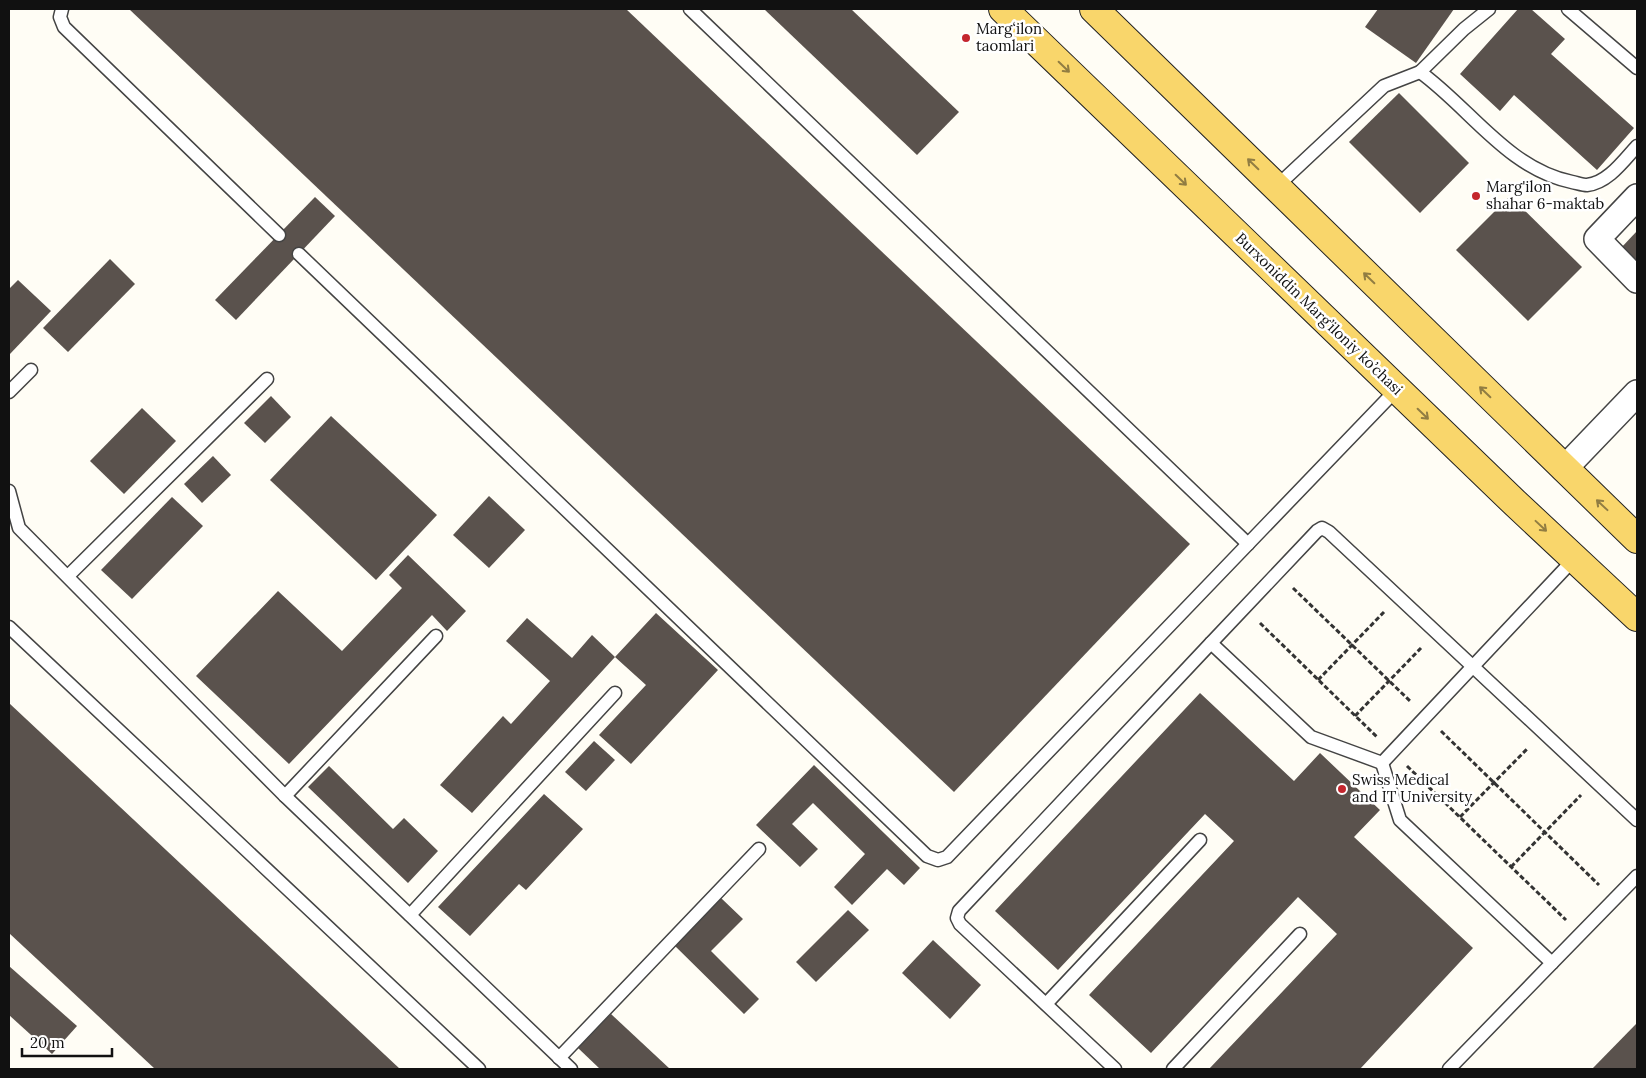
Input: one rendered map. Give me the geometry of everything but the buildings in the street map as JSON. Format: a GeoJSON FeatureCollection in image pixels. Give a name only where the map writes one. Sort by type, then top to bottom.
{"type":"FeatureCollection","features":[{"type":"Feature","properties":{"kind":"main road","name":"Burxoniddin Marg’iloniy ko’chasi"},"geometry":{"type":"LineString","coordinates":[[1003,9],[1397,389],[1637,617]]}},
{"type":"Feature","properties":{"kind":"main road"},"geometry":{"type":"LineString","coordinates":[[1104,12],[1276,187],[1637,538]]}},
{"type":"Feature","properties":{"kind":"street"},"geometry":{"type":"LineString","coordinates":[[1637,197],[1597,239],[1637,280]]}},
{"type":"Feature","properties":{"kind":"street"},"geometry":{"type":"LineString","coordinates":[[1564,469],[1637,393]]}},
{"type":"Feature","properties":{"kind":"lane"},"geometry":{"type":"LineString","coordinates":[[62,9],[60,17],[64,27],[279,234]]}},
{"type":"Feature","properties":{"kind":"lane"},"geometry":{"type":"LineString","coordinates":[[690,9],[1248,544]]}},
{"type":"Feature","properties":{"kind":"lane"},"geometry":{"type":"LineString","coordinates":[[1276,187],[1384,86],[1420,72],[1464,29],[1489,9]]}},
{"type":"Feature","properties":{"kind":"lane"},"geometry":{"type":"LineString","coordinates":[[1568,9],[1637,68]]}},
{"type":"Feature","properties":{"kind":"lane"},"geometry":{"type":"LineString","coordinates":[[1420,72],[1435,83],[1468,115],[1517,156],[1548,175],[1587,185],[1607,177],[1637,146]]}},
{"type":"Feature","properties":{"kind":"lane"},"geometry":{"type":"LineString","coordinates":[[299,254],[927,856],[938,860],[947,858],[1397,389]]}},
{"type":"Feature","properties":{"kind":"lane"},"geometry":{"type":"LineString","coordinates":[[9,392],[31,370]]}},
{"type":"Feature","properties":{"kind":"lane"},"geometry":{"type":"LineString","coordinates":[[68,576],[267,379]]}},
{"type":"Feature","properties":{"kind":"lane"},"geometry":{"type":"LineString","coordinates":[[9,491],[20,528],[285,796],[570,1069]]}},
{"type":"Feature","properties":{"kind":"lane"},"geometry":{"type":"LineString","coordinates":[[1115,1069],[960,924],[957,918],[960,911],[1277,573],[1322,528],[1329,532],[1437,632],[1637,820]]}},
{"type":"Feature","properties":{"kind":"lane"},"geometry":{"type":"LineString","coordinates":[[1382,763],[1575,558]]}},
{"type":"Feature","properties":{"kind":"lane"},"geometry":{"type":"LineString","coordinates":[[9,626],[478,1069]]}},
{"type":"Feature","properties":{"kind":"lane"},"geometry":{"type":"LineString","coordinates":[[285,796],[436,636]]}},
{"type":"Feature","properties":{"kind":"lane"},"geometry":{"type":"LineString","coordinates":[[1211,643],[1311,737],[1382,763]]}},
{"type":"Feature","properties":{"kind":"lane"},"geometry":{"type":"LineString","coordinates":[[410,915],[615,693]]}},
{"type":"Feature","properties":{"kind":"lane"},"geometry":{"type":"LineString","coordinates":[[1382,763],[1400,820],[1552,963]]}},
{"type":"Feature","properties":{"kind":"lane"},"geometry":{"type":"LineString","coordinates":[[1046,1004],[1200,840]]}},
{"type":"Feature","properties":{"kind":"lane"},"geometry":{"type":"LineString","coordinates":[[559,1058],[759,849]]}},
{"type":"Feature","properties":{"kind":"lane"},"geometry":{"type":"LineString","coordinates":[[1449,1069],[1637,876]]}},
{"type":"Feature","properties":{"kind":"lane"},"geometry":{"type":"LineString","coordinates":[[1173,1069],[1300,934]]}},
{"type":"Feature","properties":{"kind":"path"},"geometry":{"type":"LineString","coordinates":[[1277,573],[1614,900]]}},
{"type":"Feature","properties":{"kind":"path"},"geometry":{"type":"LineString","coordinates":[[1318,680],[1398,597]]}},
{"type":"Feature","properties":{"kind":"path"},"geometry":{"type":"LineString","coordinates":[[1244,608],[1581,934]]}},
{"type":"Feature","properties":{"kind":"path"},"geometry":{"type":"LineString","coordinates":[[1356,716],[1437,632]]}},
{"type":"Feature","properties":{"kind":"path"},"geometry":{"type":"LineString","coordinates":[[1460,817],[1543,732]]}},
{"type":"Feature","properties":{"kind":"path"},"geometry":{"type":"LineString","coordinates":[[1511,867],[1595,781]]}},
{"type":"Feature","properties":{"kind":"place","name":"Margʻilon taomlari"},"geometry":{"type":"Point","coordinates":[966,38]}},
{"type":"Feature","properties":{"kind":"place","name":"Marg'ilon shahar 6-maktab"},"geometry":{"type":"Point","coordinates":[1476,196]}},
{"type":"Feature","properties":{"kind":"place","name":"Swiss Medical and IT University"},"geometry":{"type":"Point","coordinates":[1342,789]}}]}
